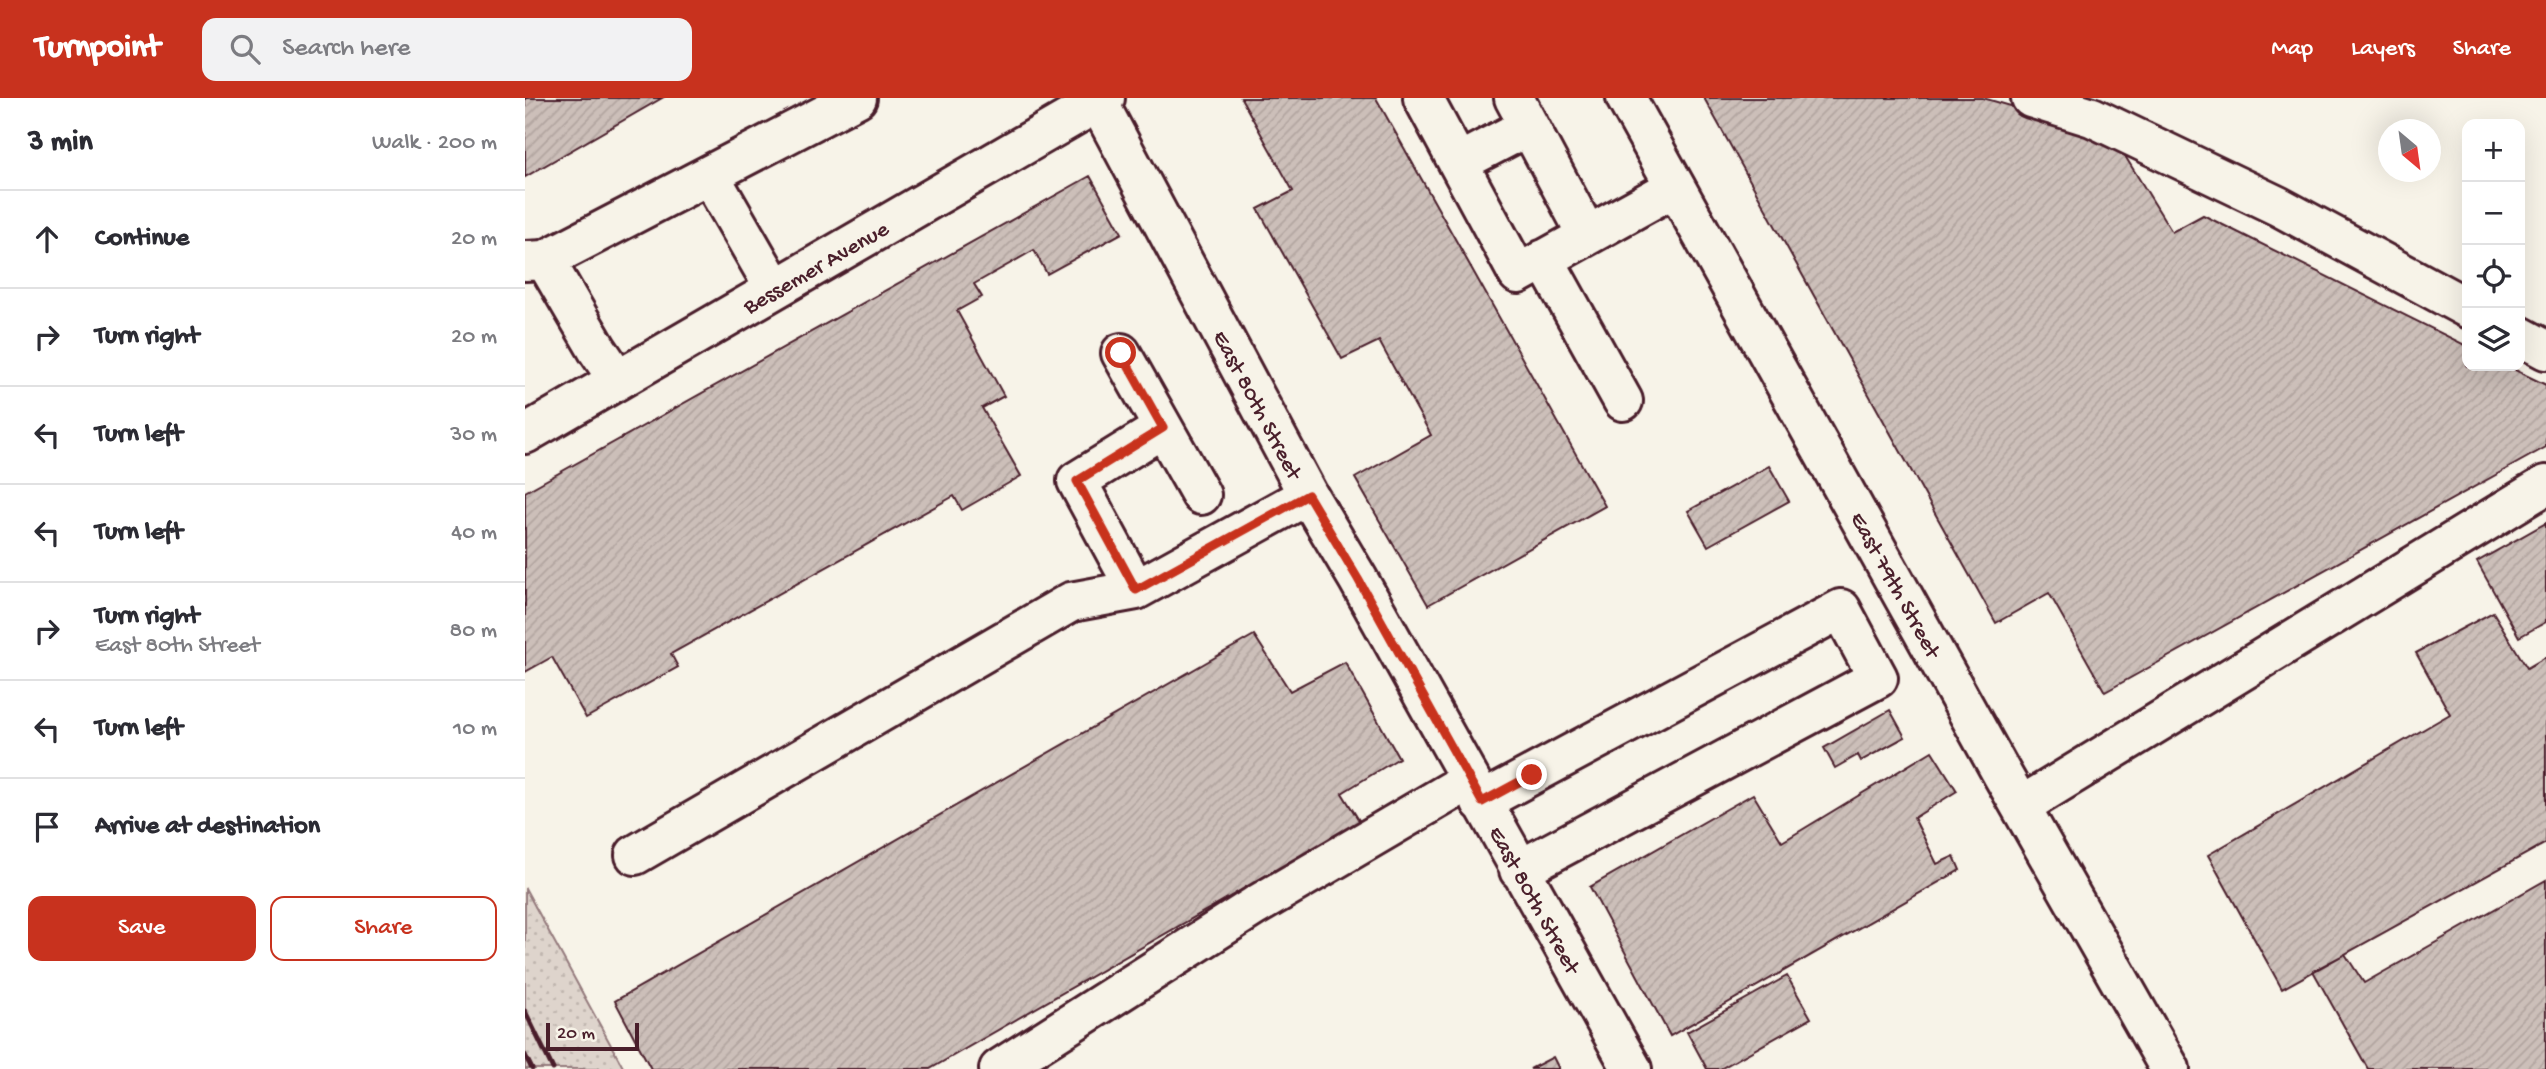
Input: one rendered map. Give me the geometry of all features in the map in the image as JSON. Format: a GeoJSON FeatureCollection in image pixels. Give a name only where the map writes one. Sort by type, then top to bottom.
{"type":"FeatureCollection","features":[{"type":"Feature","properties":{"kind":"street"},"geometry":{"type":"LineString","coordinates":[[618,380],[535,260],[709,176],[857,98]]}},
{"type":"Feature","properties":{"kind":"street"},"geometry":{"type":"LineString","coordinates":[[1423,98],[1518,274],[1675,187]]}},
{"type":"Feature","properties":{"kind":"street","name":"East 79th Street"},"geometry":{"type":"LineString","coordinates":[[1626,98],[2170,1069]]}},
{"type":"Feature","properties":{"kind":"street"},"geometry":{"type":"LineString","coordinates":[[2031,98],[2092,117],[2154,146],[2278,206],[2462,304]]}},
{"type":"Feature","properties":{"kind":"street","name":"Bessemer Avenue"},"geometry":{"type":"LineString","coordinates":[[525,435],[1099,99]]}},
{"type":"Feature","properties":{"kind":"street","name":"East 80th Street"},"geometry":{"type":"LineString","coordinates":[[1099,99],[1308,495],[1358,579],[1632,1069]]}},
{"type":"Feature","properties":{"kind":"street"},"geometry":{"type":"LineString","coordinates":[[1458,163],[1521,112],[1587,236]]}},
{"type":"Feature","properties":{"kind":"street"},"geometry":{"type":"LineString","coordinates":[[709,176],[775,289]]}},
{"type":"Feature","properties":{"kind":"street"},"geometry":{"type":"LineString","coordinates":[[1544,259],[1623,401]]}},
{"type":"Feature","properties":{"kind":"street"},"geometry":{"type":"LineString","coordinates":[[2525,339],[2546,350]]}},
{"type":"Feature","properties":{"kind":"street"},"geometry":{"type":"LineString","coordinates":[[1121,353],[1201,495]]}},
{"type":"Feature","properties":{"kind":"street"},"geometry":{"type":"LineString","coordinates":[[1136,590],[1077,481],[1163,428]]}},
{"type":"Feature","properties":{"kind":"street"},"geometry":{"type":"LineString","coordinates":[[2021,806],[2546,485]]}},
{"type":"Feature","properties":{"kind":"street"},"geometry":{"type":"LineString","coordinates":[[635,855],[1071,603],[1136,590],[1308,495]]}},
{"type":"Feature","properties":{"kind":"street"},"geometry":{"type":"LineString","coordinates":[[999,1069],[1255,906],[1476,791],[1841,609],[1878,678],[1519,870]]}},
{"type":"Feature","properties":{"kind":"shaded area"},"geometry":{"type":"Polygon","coordinates":[[[525,888],[624,1069],[525,1069],[525,888]]]}},
{"type":"Feature","properties":{"kind":"building"},"geometry":{"type":"Polygon","coordinates":[[[525,98],[662,98],[525,177],[525,98]]]}},
{"type":"Feature","properties":{"kind":"building"},"geometry":{"type":"Polygon","coordinates":[[[1241,98],[1376,98],[1605,506],[1428,605],[1355,478],[1431,435],[1379,341],[1342,359],[1258,209],[1293,191],[1241,98]]]}},
{"type":"Feature","properties":{"kind":"building"},"geometry":{"type":"Polygon","coordinates":[[[1704,98],[1983,98],[2112,135],[2172,232],[2203,215],[2462,344],[2462,371],[2517,371],[2546,385],[2546,447],[2105,692],[2049,593],[1996,623],[1704,98]]]}},
{"type":"Feature","properties":{"kind":"building"},"geometry":{"type":"Polygon","coordinates":[[[1090,176],[1122,233],[1047,274],[1034,250],[974,284],[982,297],[957,311],[1004,396],[982,408],[1021,476],[962,510],[954,496],[671,654],[678,667],[586,718],[552,657],[525,672],[525,492],[1090,176]]]}},
{"type":"Feature","properties":{"kind":"building"},"geometry":{"type":"Polygon","coordinates":[[[1769,466],[1789,501],[1708,546],[1688,511],[1769,466]]]}},
{"type":"Feature","properties":{"kind":"building"},"geometry":{"type":"Polygon","coordinates":[[[2546,523],[2546,622],[2519,637],[2477,562],[2546,523]]]}},
{"type":"Feature","properties":{"kind":"building"},"geometry":{"type":"Polygon","coordinates":[[[2493,612],[2527,668],[2546,657],[2546,843],[2282,989],[2208,855],[2450,714],[2416,653],[2493,612]]]}},
{"type":"Feature","properties":{"kind":"building"},"geometry":{"type":"Polygon","coordinates":[[[1254,635],[1290,691],[1345,662],[1399,758],[1342,793],[1360,822],[930,1069],[651,1069],[615,1001],[1254,635]]]}},
{"type":"Feature","properties":{"kind":"building"},"geometry":{"type":"Polygon","coordinates":[[[1890,710],[1905,737],[1861,761],[1858,755],[1835,768],[1824,748],[1890,710]]]}},
{"type":"Feature","properties":{"kind":"building"},"geometry":{"type":"Polygon","coordinates":[[[1932,751],[1957,791],[1914,818],[1937,864],[1954,856],[1960,870],[1670,1036],[1590,887],[1753,794],[1782,842],[1932,751]]]}},
{"type":"Feature","properties":{"kind":"building"},"geometry":{"type":"Polygon","coordinates":[[[2546,880],[2546,1069],[2368,1069],[2313,971],[2345,954],[2364,983],[2546,880]]]}},
{"type":"Feature","properties":{"kind":"building"},"geometry":{"type":"Polygon","coordinates":[[[1787,976],[1811,1018],[1720,1069],[1707,1069],[1687,1032],[1787,976]]]}},
{"type":"Feature","properties":{"kind":"building"},"geometry":{"type":"Polygon","coordinates":[[[1553,1057],[1559,1069],[1530,1069],[1553,1057]]]}},
{"type":"Feature","properties":{"kind":"railway"},"geometry":{"type":"LineString","coordinates":[[525,1011],[553,1069]]}},
{"type":"Feature","properties":{"kind":"railway"},"geometry":{"type":"LineString","coordinates":[[525,1055],[532,1069]]}},
{"type":"Feature","properties":{"kind":"route"},"geometry":{"type":"LineString","coordinates":[[1121,353],[1163,428],[1077,481],[1136,590],[1308,495],[1482,802],[1532,775]]}}]}
